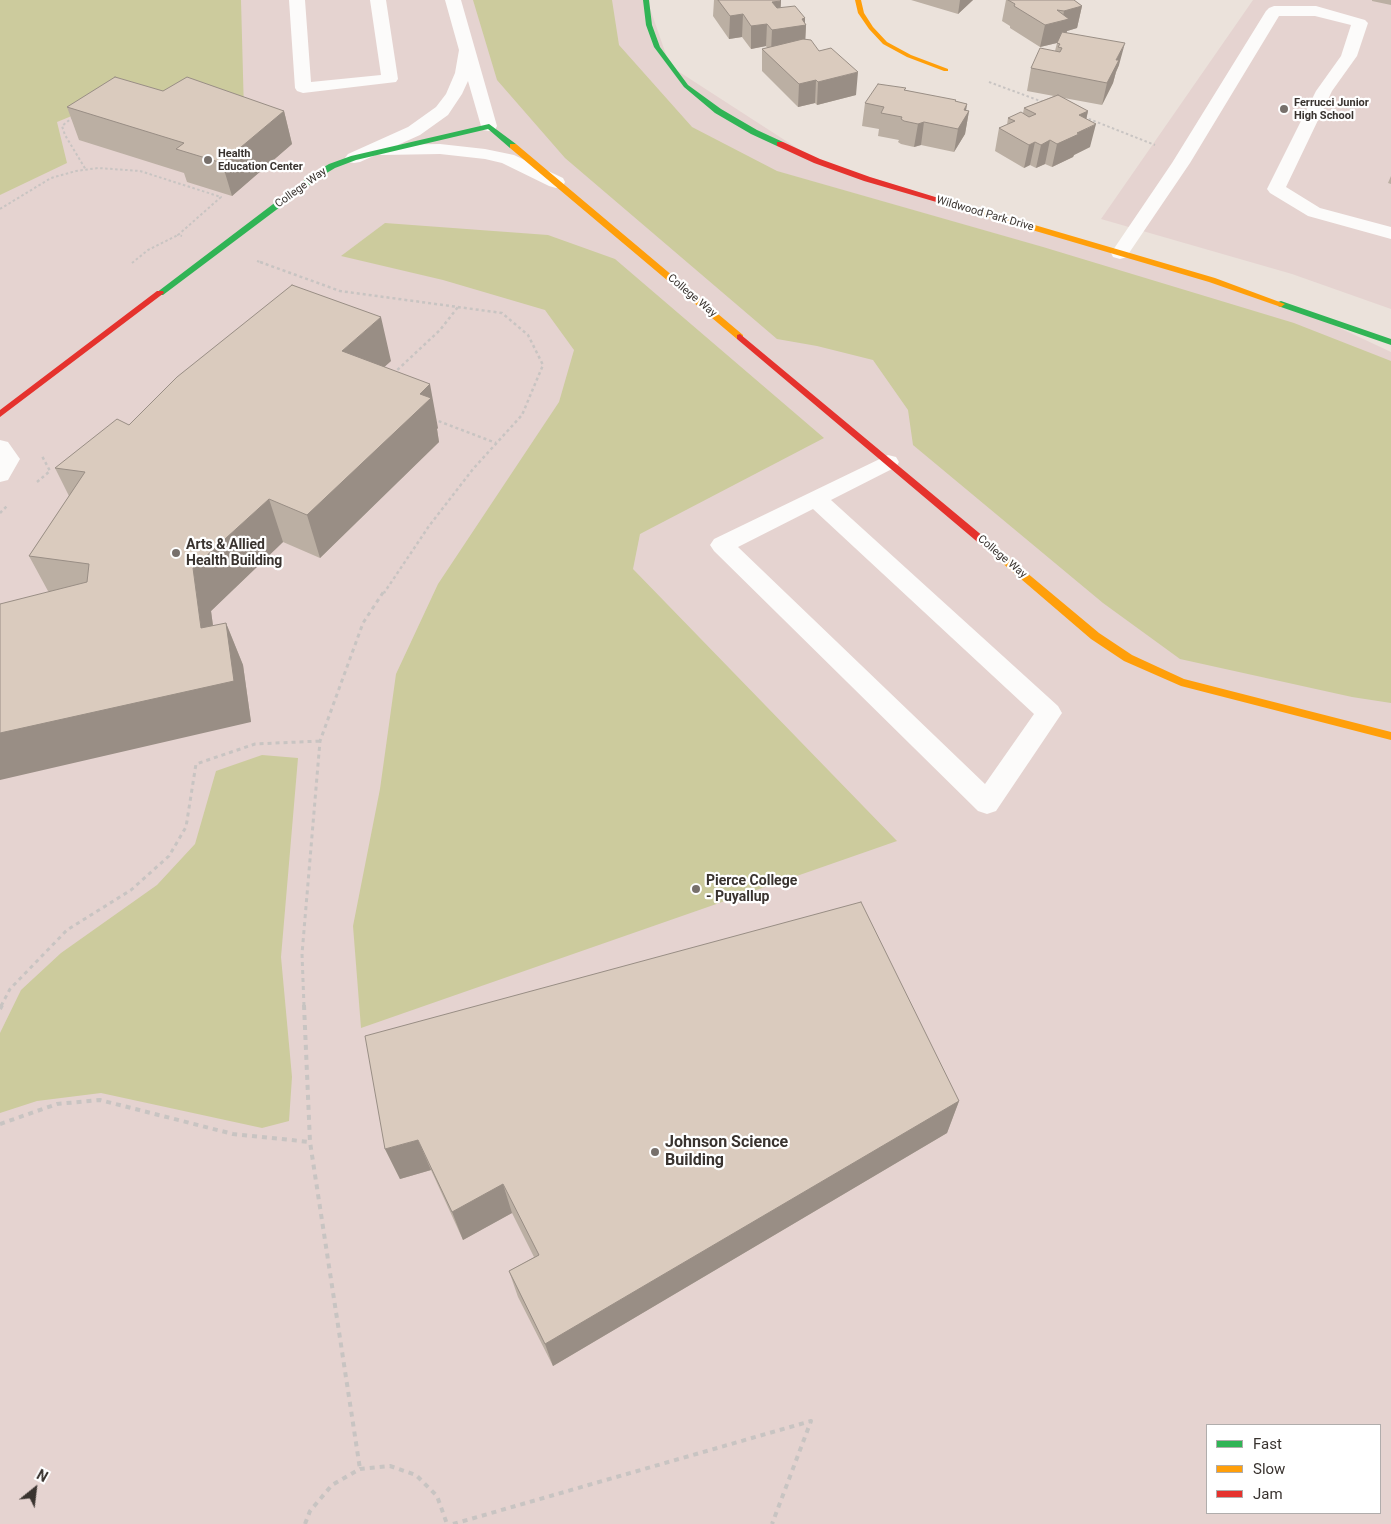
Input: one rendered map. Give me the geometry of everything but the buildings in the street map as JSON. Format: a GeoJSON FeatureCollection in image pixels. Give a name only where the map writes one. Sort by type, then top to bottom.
{"type":"FeatureCollection","features":[{"type":"Feature","properties":{"kind":"street","name":"Wildwood Park Drive"},"geometry":{"type":"LineString","coordinates":[[646,0],[652,33],[657,47],[686,86],[718,111],[754,132],[818,161],[868,180],[1212,280],[1391,342]]}},
{"type":"Feature","properties":{"kind":"street"},"geometry":{"type":"LineString","coordinates":[[858,0],[861,13],[871,28],[886,43],[909,56],[946,70]]}},
{"type":"Feature","properties":{"kind":"street","name":"College Way"},"geometry":{"type":"LineString","coordinates":[[0,414],[317,175],[332,166],[382,150],[489,126],[1095,636],[1128,658],[1181,682],[1391,736]]}},
{"type":"Feature","properties":{"kind":"street"},"geometry":{"type":"LineString","coordinates":[[382,150],[440,149],[485,154],[508,160],[556,182]]}},
{"type":"Feature","properties":{"kind":"lane"},"geometry":{"type":"LineString","coordinates":[[296,0],[303,88],[390,79],[378,0]]}},
{"type":"Feature","properties":{"kind":"lane"},"geometry":{"type":"LineString","coordinates":[[453,0],[489,126]]}},
{"type":"Feature","properties":{"kind":"lane"},"geometry":{"type":"LineString","coordinates":[[1120,253],[1180,163],[1274,11],[1316,11],[1360,23],[1349,56],[1324,91],[1276,189],[1314,212],[1391,233]]}},
{"type":"Feature","properties":{"kind":"lane"},"geometry":{"type":"LineString","coordinates":[[354,158],[414,131],[442,110],[454,94],[463,73],[467,50]]}},
{"type":"Feature","properties":{"kind":"lane"},"geometry":{"type":"LineString","coordinates":[[0,447],[9,459],[0,475]]}},
{"type":"Feature","properties":{"kind":"lane"},"geometry":{"type":"LineString","coordinates":[[815,498],[1049,713],[987,803],[722,545],[815,498],[888,462]]}},
{"type":"Feature","properties":{"kind":"path"},"geometry":{"type":"LineString","coordinates":[[989,82],[1044,103]]}},
{"type":"Feature","properties":{"kind":"path"},"geometry":{"type":"LineString","coordinates":[[77,114],[62,126],[86,170]]}},
{"type":"Feature","properties":{"kind":"path"},"geometry":{"type":"LineString","coordinates":[[1081,116],[1162,148]]}},
{"type":"Feature","properties":{"kind":"path"},"geometry":{"type":"LineString","coordinates":[[0,209],[51,178],[98,168],[140,171],[221,197],[178,235],[148,250],[132,263]]}},
{"type":"Feature","properties":{"kind":"path"},"geometry":{"type":"LineString","coordinates":[[178,235],[340,291],[502,313],[528,335],[543,365],[522,415],[473,469],[429,526],[363,623],[320,741],[302,954],[310,1142],[360,1469]]}},
{"type":"Feature","properties":{"kind":"path"},"geometry":{"type":"LineString","coordinates":[[389,377],[440,330],[458,306]]}},
{"type":"Feature","properties":{"kind":"path"},"geometry":{"type":"LineString","coordinates":[[433,419],[496,443]]}},
{"type":"Feature","properties":{"kind":"path"},"geometry":{"type":"LineString","coordinates":[[36,483],[50,471],[39,451]]}},
{"type":"Feature","properties":{"kind":"path"},"geometry":{"type":"LineString","coordinates":[[0,512],[14,501]]}},
{"type":"Feature","properties":{"kind":"path"},"geometry":{"type":"LineString","coordinates":[[0,1009],[10,989],[67,930],[131,890],[168,856],[186,827],[196,764],[255,744],[320,741]]}},
{"type":"Feature","properties":{"kind":"path"},"geometry":{"type":"LineString","coordinates":[[0,1124],[57,1104],[100,1100],[233,1134],[310,1142]]}},
{"type":"Feature","properties":{"kind":"path"},"geometry":{"type":"LineString","coordinates":[[453,1524],[811,1421],[772,1524]]}},
{"type":"Feature","properties":{"kind":"path"},"geometry":{"type":"LineString","coordinates":[[304,1524],[310,1510],[332,1485],[360,1469],[390,1466],[416,1475],[437,1496],[447,1524]]}},
{"type":"Feature","properties":{"kind":"shaded area","name":"Pierce College - Puyallup"},"geometry":{"type":"Polygon","coordinates":[[[0,0],[647,0],[670,66],[817,161],[1297,308],[1391,352],[1391,1524],[0,1524],[0,0]]]}},
{"type":"Feature","properties":{"kind":"shaded area","name":"Ferrucci Junior High School"},"geometry":{"type":"Polygon","coordinates":[[[1253,0],[1391,0],[1391,309],[1292,274],[1101,219],[1253,0]]]}},
{"type":"Feature","properties":{"kind":"green space"},"geometry":{"type":"Polygon","coordinates":[[[0,0],[241,0],[244,112],[101,104],[57,122],[67,163],[0,195],[0,0]]]}},
{"type":"Feature","properties":{"kind":"green space"},"geometry":{"type":"Polygon","coordinates":[[[473,0],[612,0],[619,45],[692,127],[777,171],[1043,247],[1294,323],[1391,361],[1391,703],[1352,697],[1180,659],[1103,603],[913,445],[908,410],[873,360],[817,346],[777,339],[565,158],[497,80],[473,0]]]}},
{"type":"Feature","properties":{"kind":"green space"},"geometry":{"type":"Polygon","coordinates":[[[385,223],[548,235],[615,259],[824,438],[640,534],[633,569],[897,841],[361,1028],[353,926],[380,789],[396,674],[438,584],[559,402],[574,350],[545,310],[443,280],[341,256],[385,223]]]}},
{"type":"Feature","properties":{"kind":"green space"},"geometry":{"type":"Polygon","coordinates":[[[262,755],[298,758],[281,957],[292,1077],[289,1121],[262,1128],[101,1093],[37,1101],[0,1113],[0,1033],[21,990],[61,953],[157,885],[195,844],[216,771],[262,755]]]}},
{"type":"Feature","properties":{"kind":"traffic: fast"},"geometry":{"type":"LineString","coordinates":[[646,0],[649,25],[657,47],[686,86],[718,111],[754,132],[780,144]]}},
{"type":"Feature","properties":{"kind":"traffic: fast"},"geometry":{"type":"LineString","coordinates":[[160,293],[317,175],[332,166],[354,158],[489,126],[513,146]]}},
{"type":"Feature","properties":{"kind":"traffic: fast"},"geometry":{"type":"LineString","coordinates":[[1281,304],[1391,342]]}},
{"type":"Feature","properties":{"kind":"traffic: slow"},"geometry":{"type":"LineString","coordinates":[[858,0],[861,13],[871,28],[885,43],[909,56],[946,70]]}},
{"type":"Feature","properties":{"kind":"traffic: slow"},"geometry":{"type":"LineString","coordinates":[[513,146],[740,337]]}},
{"type":"Feature","properties":{"kind":"traffic: slow"},"geometry":{"type":"LineString","coordinates":[[967,208],[1212,280],[1281,304]]}},
{"type":"Feature","properties":{"kind":"traffic: slow"},"geometry":{"type":"LineString","coordinates":[[1004,559],[1095,636],[1128,658],[1181,682],[1391,736]]}},
{"type":"Feature","properties":{"kind":"traffic: jam"},"geometry":{"type":"LineString","coordinates":[[780,144],[817,161],[867,179],[967,208]]}},
{"type":"Feature","properties":{"kind":"traffic: jam"},"geometry":{"type":"LineString","coordinates":[[0,414],[160,293]]}},
{"type":"Feature","properties":{"kind":"traffic: jam"},"geometry":{"type":"LineString","coordinates":[[740,337],[1004,559]]}},
{"type":"Feature","properties":{"kind":"place","name":"Ferrucci Junior High School"},"geometry":{"type":"Point","coordinates":[1284,109]}},
{"type":"Feature","properties":{"kind":"place","name":"Health Education Center"},"geometry":{"type":"Point","coordinates":[208,160]}},
{"type":"Feature","properties":{"kind":"place","name":"Arts & Allied Health Building"},"geometry":{"type":"Point","coordinates":[176,553]}},
{"type":"Feature","properties":{"kind":"place","name":"Pierce College - Puyallup"},"geometry":{"type":"Point","coordinates":[696,889]}},
{"type":"Feature","properties":{"kind":"place","name":"Johnson Science Building"},"geometry":{"type":"Point","coordinates":[655,1152]}}]}
